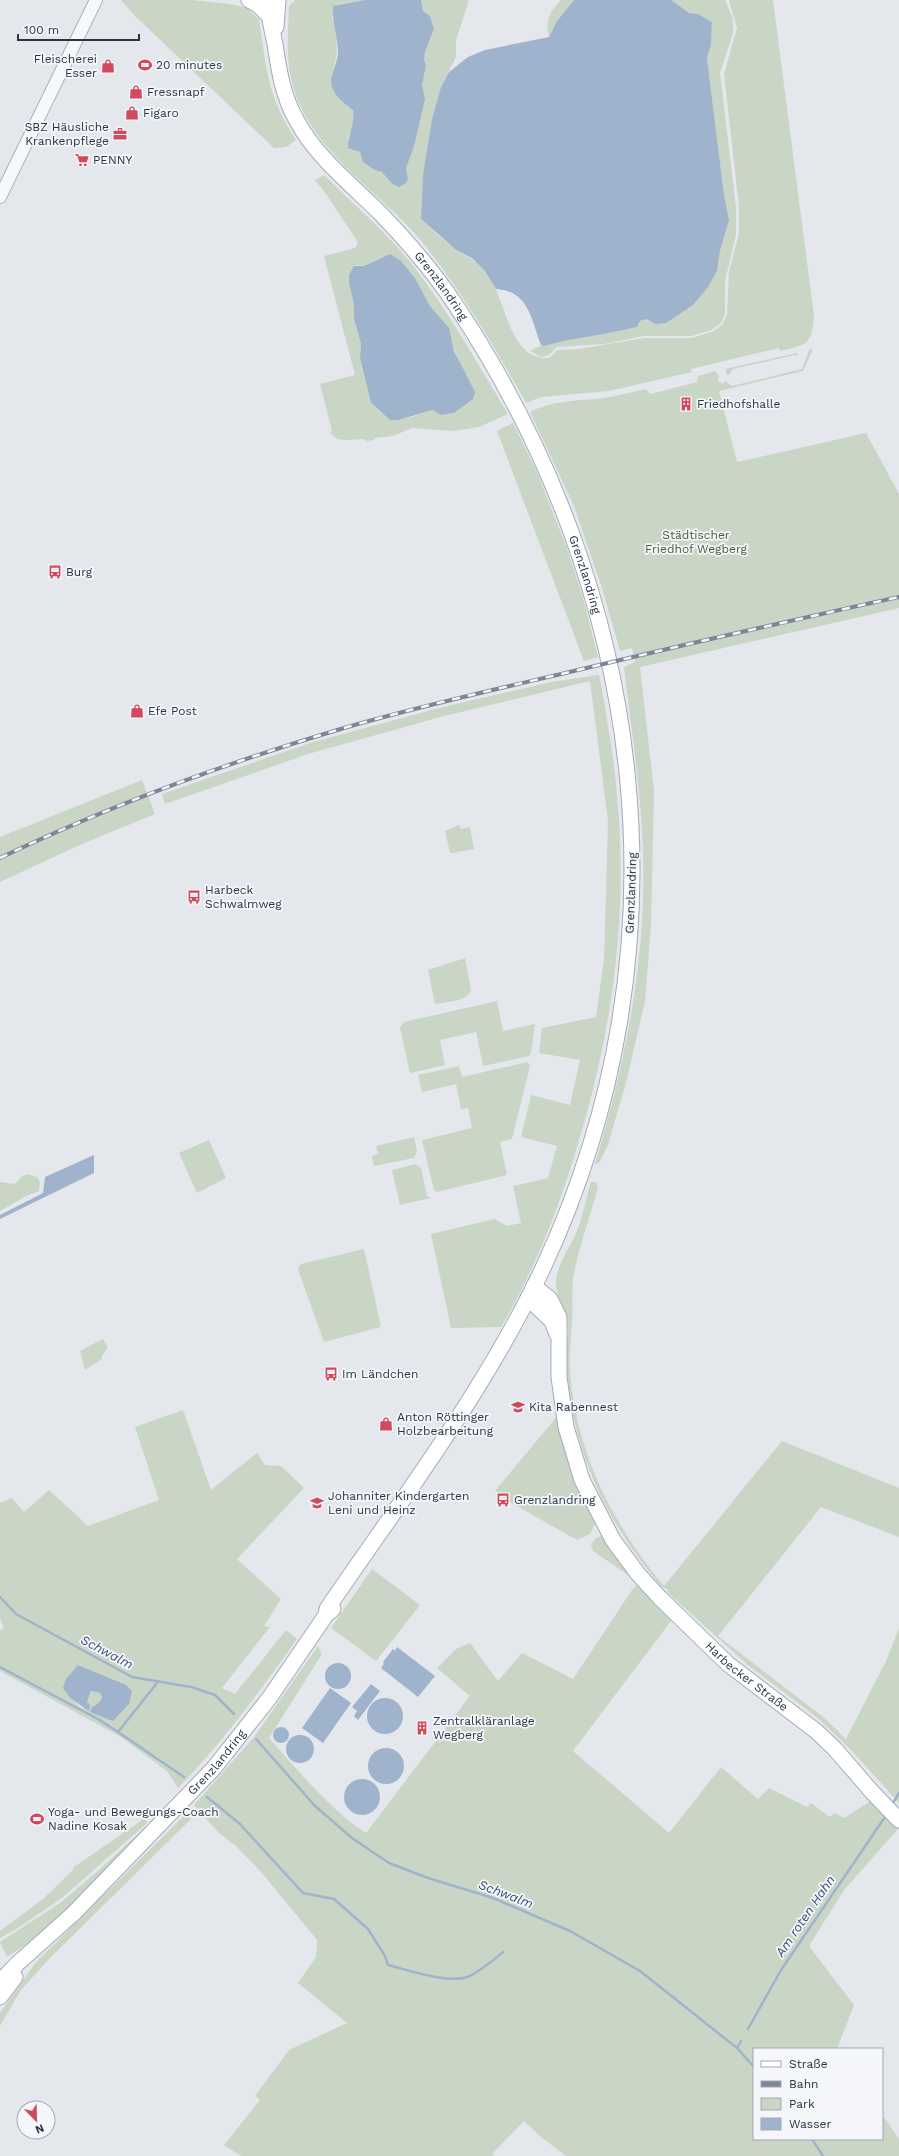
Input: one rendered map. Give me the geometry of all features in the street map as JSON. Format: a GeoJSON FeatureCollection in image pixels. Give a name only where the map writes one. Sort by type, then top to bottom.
{"type":"FeatureCollection","features":[{"type":"Feature","properties":{"kind":"main road"},"geometry":{"type":"LineString","coordinates":[[250,0],[258,5],[269,16]]}},
{"type":"Feature","properties":{"kind":"main road","name":"Grenzlandring"},"geometry":{"type":"LineString","coordinates":[[2,1981],[74,1913],[214,1768],[270,1697],[326,1615],[332,1610],[364,1568],[471,1411],[504,1358],[534,1294],[577,1189],[600,1114],[614,1054],[624,999],[632,910],[630,800],[622,730],[600,625],[584,568],[560,502],[537,450],[498,374],[456,305],[423,260],[401,235],[316,148],[303,131],[285,94],[278,68],[269,16],[268,0]]}},
{"type":"Feature","properties":{"kind":"main road","name":"Grenzlandring"},"geometry":{"type":"LineString","coordinates":[[274,42],[278,0]]}},
{"type":"Feature","properties":{"kind":"main road","name":"Harbecker Straße"},"geometry":{"type":"LineString","coordinates":[[534,1294],[552,1321],[558,1335],[559,1377],[566,1427],[582,1480],[604,1524],[627,1559],[660,1598],[728,1664],[816,1731],[834,1748],[873,1793],[899,1820]]}},
{"type":"Feature","properties":{"kind":"main road","name":"Grenzlandring"},"geometry":{"type":"LineString","coordinates":[[2,1981],[44,1938],[74,1913]]}},
{"type":"Feature","properties":{"kind":"street"},"geometry":{"type":"LineString","coordinates":[[0,197],[96,0]]}},
{"type":"Feature","properties":{"kind":"green space"},"geometry":{"type":"Polygon","coordinates":[[[121,0],[192,0],[230,4],[247,8],[259,20],[267,68],[274,96],[286,124],[296,140],[286,147],[274,148],[134,15],[121,0]]]}},
{"type":"Feature","properties":{"kind":"green space"},"geometry":{"type":"Polygon","coordinates":[[[295,0],[364,0],[340,4],[332,16],[336,31],[337,46],[334,69],[331,77],[347,106],[353,110],[354,122],[348,137],[354,149],[360,152],[375,170],[382,172],[392,184],[408,179],[406,168],[425,99],[422,85],[426,66],[424,59],[425,52],[434,29],[430,16],[423,11],[421,0],[469,0],[456,40],[456,57],[441,87],[432,119],[423,174],[421,219],[438,235],[485,271],[493,283],[516,338],[525,349],[536,356],[550,358],[557,350],[579,349],[644,338],[692,338],[714,331],[722,325],[727,315],[729,272],[739,233],[739,207],[724,74],[737,28],[729,0],[773,0],[814,316],[812,333],[809,338],[802,345],[796,347],[780,351],[779,348],[691,369],[692,372],[609,391],[541,397],[526,403],[490,341],[452,281],[438,262],[406,224],[328,148],[312,127],[300,104],[289,69],[289,6],[295,0]]]}},
{"type":"Feature","properties":{"kind":"green space"},"geometry":{"type":"Polygon","coordinates":[[[561,0],[574,0],[557,21],[549,37],[549,17],[551,12],[561,0]]]}},
{"type":"Feature","properties":{"kind":"green space"},"geometry":{"type":"Polygon","coordinates":[[[671,0],[725,0],[733,19],[733,33],[720,73],[736,208],[736,235],[725,281],[725,315],[721,323],[711,330],[691,336],[644,336],[604,344],[557,347],[549,355],[541,357],[530,351],[555,341],[637,327],[640,321],[646,319],[655,324],[717,271],[720,251],[729,220],[724,195],[707,58],[711,45],[712,22],[684,10],[674,4],[671,0]]]}},
{"type":"Feature","properties":{"kind":"green space"},"geometry":{"type":"Polygon","coordinates":[[[324,175],[380,229],[411,263],[450,318],[508,414],[479,427],[454,431],[412,428],[393,436],[375,438],[374,440],[367,441],[364,439],[341,439],[333,436],[330,432],[332,431],[320,384],[355,375],[324,256],[355,248],[358,242],[315,180],[324,175]],[[390,254],[364,266],[356,265],[349,283],[354,305],[354,319],[361,344],[360,358],[371,403],[381,413],[408,418],[433,410],[440,415],[454,413],[459,407],[461,367],[450,338],[449,328],[430,306],[415,278],[390,254]]]}},
{"type":"Feature","properties":{"kind":"green space","name":"Städtischer Friedhof Wegberg"},"geometry":{"type":"Polygon","coordinates":[[[813,349],[803,371],[719,391],[737,462],[866,433],[899,494],[899,608],[640,667],[654,791],[651,925],[645,1001],[627,1079],[608,1145],[599,1163],[595,1164],[613,1099],[628,1033],[638,967],[641,933],[643,899],[643,841],[638,783],[624,667],[635,662],[632,648],[620,651],[602,588],[574,506],[530,412],[538,408],[554,404],[621,395],[645,389],[651,394],[697,382],[698,376],[715,371],[719,377],[718,381],[723,384],[725,381],[732,386],[802,369],[809,350],[813,349]]]}},
{"type":"Feature","properties":{"kind":"green space"},"geometry":{"type":"Polygon","coordinates":[[[797,353],[798,357],[795,355],[733,369],[728,376],[725,369],[797,353]]]}},
{"type":"Feature","properties":{"kind":"green space"},"geometry":{"type":"Polygon","coordinates":[[[513,423],[537,472],[568,551],[583,598],[598,657],[584,661],[497,431],[513,423]]]}},
{"type":"Feature","properties":{"kind":"green space"},"geometry":{"type":"Polygon","coordinates":[[[599,675],[617,790],[620,842],[620,893],[618,943],[612,993],[592,1093],[571,1168],[554,1215],[525,1283],[501,1327],[451,1328],[431,1234],[495,1219],[507,1226],[521,1223],[513,1186],[548,1178],[557,1146],[521,1137],[531,1095],[570,1105],[580,1060],[539,1053],[542,1028],[596,1017],[604,959],[608,821],[590,681],[444,716],[308,754],[165,804],[162,794],[313,742],[439,708],[551,682],[599,675]]]}},
{"type":"Feature","properties":{"kind":"green space"},"geometry":{"type":"Polygon","coordinates":[[[142,780],[155,814],[82,844],[0,882],[0,837],[142,780]]]}},
{"type":"Feature","properties":{"kind":"green space"},"geometry":{"type":"Polygon","coordinates":[[[459,825],[461,829],[470,827],[474,849],[452,853],[450,852],[445,831],[459,825]]]}},
{"type":"Feature","properties":{"kind":"green space"},"geometry":{"type":"Polygon","coordinates":[[[465,958],[471,990],[469,994],[456,1001],[435,1004],[428,970],[465,958]]]}},
{"type":"Feature","properties":{"kind":"green space"},"geometry":{"type":"Polygon","coordinates":[[[497,1001],[503,1031],[535,1024],[531,1053],[529,1056],[483,1066],[476,1032],[440,1040],[445,1065],[410,1073],[400,1028],[404,1022],[497,1001]]]}},
{"type":"Feature","properties":{"kind":"green space"},"geometry":{"type":"Polygon","coordinates":[[[528,1062],[530,1066],[512,1139],[500,1142],[507,1175],[437,1192],[434,1190],[422,1140],[472,1128],[468,1108],[461,1109],[456,1084],[422,1092],[418,1075],[459,1066],[462,1077],[528,1062]]]}},
{"type":"Feature","properties":{"kind":"green space"},"geometry":{"type":"Polygon","coordinates":[[[414,1137],[417,1152],[414,1158],[374,1166],[372,1156],[378,1154],[376,1146],[414,1137]]]}},
{"type":"Feature","properties":{"kind":"green space"},"geometry":{"type":"Polygon","coordinates":[[[209,1140],[226,1178],[197,1193],[179,1153],[209,1140]]]}},
{"type":"Feature","properties":{"kind":"green space"},"geometry":{"type":"Polygon","coordinates":[[[415,1164],[421,1168],[427,1196],[431,1198],[400,1205],[392,1170],[415,1164]]]}},
{"type":"Feature","properties":{"kind":"green space"},"geometry":{"type":"Polygon","coordinates":[[[27,1174],[37,1177],[40,1182],[39,1191],[26,1196],[0,1211],[0,1182],[15,1184],[22,1176],[27,1174]]]}},
{"type":"Feature","properties":{"kind":"green space"},"geometry":{"type":"Polygon","coordinates":[[[591,1182],[596,1182],[598,1188],[574,1273],[570,1353],[573,1400],[588,1458],[600,1486],[628,1538],[664,1586],[782,1441],[899,1488],[899,1537],[821,1507],[718,1636],[823,1717],[846,1739],[887,1659],[899,1628],[899,1803],[851,1750],[819,1719],[748,1665],[667,1592],[668,1590],[661,1586],[625,1538],[596,1486],[585,1459],[571,1401],[567,1365],[568,1325],[566,1314],[556,1287],[557,1276],[561,1263],[579,1225],[591,1182]]]}},
{"type":"Feature","properties":{"kind":"green space"},"geometry":{"type":"Polygon","coordinates":[[[364,1249],[381,1327],[324,1342],[298,1269],[301,1264],[364,1249]]]}},
{"type":"Feature","properties":{"kind":"green space"},"geometry":{"type":"Polygon","coordinates":[[[103,1339],[108,1347],[102,1356],[102,1359],[85,1370],[80,1351],[103,1339]]]}},
{"type":"Feature","properties":{"kind":"green space"},"geometry":{"type":"Polygon","coordinates":[[[183,1410],[211,1490],[257,1453],[265,1465],[281,1466],[304,1488],[237,1559],[281,1599],[264,1626],[270,1627],[222,1688],[235,1694],[286,1630],[297,1639],[226,1734],[195,1771],[178,1788],[167,1771],[121,1737],[0,1671],[0,1630],[4,1628],[0,1618],[0,1503],[12,1498],[24,1512],[49,1490],[88,1526],[159,1500],[135,1427],[183,1410]],[[79,1665],[72,1673],[70,1698],[83,1709],[92,1691],[100,1693],[102,1697],[97,1705],[113,1720],[129,1704],[96,1673],[79,1665]]]}},
{"type":"Feature","properties":{"kind":"green space"},"geometry":{"type":"Polygon","coordinates":[[[559,1414],[597,1520],[590,1534],[577,1540],[508,1501],[495,1491],[559,1414]]]}},
{"type":"Feature","properties":{"kind":"green space"},"geometry":{"type":"Polygon","coordinates":[[[601,1536],[607,1538],[674,1617],[573,1751],[669,1833],[721,1767],[758,1799],[769,1788],[807,1807],[811,1803],[830,1817],[835,1813],[844,1818],[874,1799],[899,1818],[899,1828],[844,1890],[809,1946],[854,2005],[837,2048],[753,2048],[753,2140],[883,2140],[883,2115],[899,2139],[899,2156],[566,2156],[541,2137],[524,2121],[492,2154],[494,2156],[241,2156],[224,2145],[260,2100],[255,2096],[289,2050],[347,2023],[298,1983],[316,1957],[317,1940],[262,1873],[236,1846],[219,1833],[194,1805],[254,1737],[318,1646],[322,1654],[269,1738],[327,1801],[366,1833],[470,1696],[437,1668],[456,1649],[470,1643],[498,1681],[522,1653],[573,1679],[632,1590],[640,1583],[593,1551],[591,1544],[596,1538],[601,1536]]]}},
{"type":"Feature","properties":{"kind":"green space"},"geometry":{"type":"Polygon","coordinates":[[[372,1569],[420,1605],[376,1661],[331,1628],[372,1569]]]}},
{"type":"Feature","properties":{"kind":"green space"},"geometry":{"type":"Polygon","coordinates":[[[178,1797],[53,1927],[7,1957],[0,1942],[60,1903],[99,1870],[178,1797]]]}},
{"type":"Feature","properties":{"kind":"green space"},"geometry":{"type":"Polygon","coordinates":[[[185,1815],[191,1819],[48,1960],[21,1990],[0,2026],[0,2013],[36,1962],[185,1815]]]}},
{"type":"Feature","properties":{"kind":"green space"},"geometry":{"type":"Polygon","coordinates":[[[145,1818],[147,1823],[62,1898],[18,1928],[0,1938],[0,1931],[43,1899],[72,1871],[74,1867],[145,1818]]]}},
{"type":"Feature","properties":{"kind":"water"},"geometry":{"type":"Polygon","coordinates":[[[364,0],[421,0],[423,11],[430,16],[434,29],[425,52],[424,59],[426,66],[422,85],[425,99],[414,146],[406,168],[408,179],[406,183],[399,187],[392,184],[382,172],[375,170],[363,162],[360,152],[348,148],[353,120],[353,110],[336,95],[332,86],[331,80],[338,50],[333,17],[333,6],[364,0]]]}},
{"type":"Feature","properties":{"kind":"water"},"geometry":{"type":"Polygon","coordinates":[[[574,0],[671,0],[689,13],[698,14],[712,22],[711,45],[707,58],[724,195],[729,220],[720,251],[717,271],[708,287],[693,305],[666,323],[655,324],[646,319],[640,321],[637,327],[567,340],[544,346],[541,345],[531,316],[522,301],[516,295],[507,291],[496,289],[485,271],[473,259],[455,249],[421,219],[423,174],[432,119],[441,87],[449,72],[468,57],[485,50],[549,37],[557,21],[574,0]]]}},
{"type":"Feature","properties":{"kind":"water"},"geometry":{"type":"Polygon","coordinates":[[[390,254],[401,261],[415,278],[430,306],[449,328],[454,351],[475,392],[473,399],[454,413],[440,415],[433,410],[398,420],[390,420],[371,403],[360,358],[361,344],[354,319],[354,305],[349,283],[349,275],[354,266],[364,266],[390,254]]]}},
{"type":"Feature","properties":{"kind":"water"},"geometry":{"type":"Polygon","coordinates":[[[94,1155],[94,1173],[0,1219],[0,1215],[43,1193],[45,1177],[94,1155]]]}},
{"type":"Feature","properties":{"kind":"water"},"geometry":{"type":"Polygon","coordinates":[[[397,1647],[435,1676],[418,1697],[381,1668],[384,1664],[383,1662],[393,1649],[395,1651],[397,1647]]]}},
{"type":"Feature","properties":{"kind":"water"},"geometry":{"type":"Polygon","coordinates":[[[338,1663],[347,1667],[351,1676],[347,1685],[338,1689],[329,1685],[325,1676],[329,1667],[338,1663]]]}},
{"type":"Feature","properties":{"kind":"water"},"geometry":{"type":"Polygon","coordinates":[[[78,1665],[126,1685],[132,1691],[129,1704],[113,1721],[90,1712],[92,1707],[101,1699],[102,1697],[100,1693],[91,1691],[87,1702],[90,1705],[89,1711],[70,1698],[63,1688],[66,1679],[78,1665]]]}},
{"type":"Feature","properties":{"kind":"water"},"geometry":{"type":"Polygon","coordinates":[[[371,1684],[380,1691],[358,1720],[354,1716],[357,1711],[352,1707],[371,1684]]]}},
{"type":"Feature","properties":{"kind":"water"},"geometry":{"type":"Polygon","coordinates":[[[330,1688],[351,1703],[323,1743],[302,1728],[330,1688]]]}},
{"type":"Feature","properties":{"kind":"water"},"geometry":{"type":"Polygon","coordinates":[[[388,1698],[398,1703],[402,1709],[402,1723],[398,1729],[392,1733],[382,1734],[372,1729],[368,1723],[367,1713],[372,1703],[378,1699],[388,1698]]]}},
{"type":"Feature","properties":{"kind":"water"},"geometry":{"type":"Polygon","coordinates":[[[281,1727],[288,1732],[289,1735],[284,1742],[281,1743],[274,1738],[273,1735],[278,1728],[281,1727]]]}},
{"type":"Feature","properties":{"kind":"water"},"geometry":{"type":"Polygon","coordinates":[[[300,1735],[310,1739],[314,1749],[310,1759],[300,1763],[290,1759],[286,1749],[290,1739],[300,1735]]]}},
{"type":"Feature","properties":{"kind":"water"},"geometry":{"type":"Polygon","coordinates":[[[389,1748],[399,1753],[403,1759],[403,1773],[399,1779],[393,1783],[383,1784],[373,1779],[369,1773],[368,1763],[373,1753],[379,1749],[389,1748]]]}},
{"type":"Feature","properties":{"kind":"water"},"geometry":{"type":"Polygon","coordinates":[[[365,1779],[375,1784],[379,1790],[379,1804],[375,1810],[369,1814],[359,1815],[349,1810],[345,1804],[344,1794],[349,1784],[355,1780],[365,1779]]]}},
{"type":"Feature","properties":{"kind":"waterway","name":"Schwalm"},"geometry":{"type":"LineString","coordinates":[[0,1597],[16,1614],[132,1677],[191,1687],[215,1695],[234,1714]]}},
{"type":"Feature","properties":{"kind":"waterway"},"geometry":{"type":"LineString","coordinates":[[0,1667],[98,1719],[118,1732]]}},
{"type":"Feature","properties":{"kind":"waterway"},"geometry":{"type":"LineString","coordinates":[[157,1683],[118,1732],[184,1777]]}},
{"type":"Feature","properties":{"kind":"waterway","name":"Schwalm"},"geometry":{"type":"LineString","coordinates":[[256,1739],[315,1806],[352,1838],[389,1863],[428,1878],[493,1898],[570,1931],[640,1971],[737,2048],[753,2066]]}},
{"type":"Feature","properties":{"kind":"waterway","name":"Am roten Hahn"},"geometry":{"type":"LineString","coordinates":[[893,1803],[899,1793]]}},
{"type":"Feature","properties":{"kind":"waterway"},"geometry":{"type":"LineString","coordinates":[[207,1797],[240,1824],[303,1893],[334,1899],[368,1929],[385,1956],[388,1965],[429,1976],[452,1979],[462,1978],[479,1971],[503,1952]]}},
{"type":"Feature","properties":{"kind":"waterway","name":"Am roten Hahn"},"geometry":{"type":"LineString","coordinates":[[748,2029],[781,1970],[885,1817]]}},
{"type":"Feature","properties":{"kind":"waterway","name":"Schwalm"},"geometry":{"type":"LineString","coordinates":[[737,2048],[741,2041]]}},
{"type":"Feature","properties":{"kind":"waterway","name":"Schwalm"},"geometry":{"type":"LineString","coordinates":[[813,2140],[823,2156]]}},
{"type":"Feature","properties":{"kind":"railway"},"geometry":{"type":"LineString","coordinates":[[0,858],[84,820],[169,786],[300,741],[344,728],[501,688],[709,639],[899,597]]}},
{"type":"Feature","properties":{"kind":"place","name":"20 minutes"},"geometry":{"type":"Point","coordinates":[145,65]}},
{"type":"Feature","properties":{"kind":"place","name":"Fleischerei Esser"},"geometry":{"type":"Point","coordinates":[108,66]}},
{"type":"Feature","properties":{"kind":"place","name":"Fressnapf"},"geometry":{"type":"Point","coordinates":[136,92]}},
{"type":"Feature","properties":{"kind":"place","name":"Figaro"},"geometry":{"type":"Point","coordinates":[132,113]}},
{"type":"Feature","properties":{"kind":"place","name":"SBZ Häusliche Krankenpflege"},"geometry":{"type":"Point","coordinates":[120,134]}},
{"type":"Feature","properties":{"kind":"place","name":"PENNY"},"geometry":{"type":"Point","coordinates":[82,160]}},
{"type":"Feature","properties":{"kind":"place","name":"Friedhofshalle"},"geometry":{"type":"Point","coordinates":[686,404]}},
{"type":"Feature","properties":{"kind":"place","name":"Burg"},"geometry":{"type":"Point","coordinates":[55,572]}},
{"type":"Feature","properties":{"kind":"place","name":"Efe Post"},"geometry":{"type":"Point","coordinates":[137,711]}},
{"type":"Feature","properties":{"kind":"place","name":"Harbeck Schwalmweg"},"geometry":{"type":"Point","coordinates":[194,897]}},
{"type":"Feature","properties":{"kind":"place","name":"Im Ländchen"},"geometry":{"type":"Point","coordinates":[331,1374]}},
{"type":"Feature","properties":{"kind":"place","name":"Kita Rabennest"},"geometry":{"type":"Point","coordinates":[518,1407]}},
{"type":"Feature","properties":{"kind":"place","name":"Anton Röttinger Holzbearbeitung"},"geometry":{"type":"Point","coordinates":[386,1424]}},
{"type":"Feature","properties":{"kind":"place","name":"Grenzlandring"},"geometry":{"type":"Point","coordinates":[503,1500]}},
{"type":"Feature","properties":{"kind":"place","name":"Johanniter Kindergarten Leni und Heinz"},"geometry":{"type":"Point","coordinates":[317,1503]}},
{"type":"Feature","properties":{"kind":"place","name":"Zentralkläranlage Wegberg"},"geometry":{"type":"Point","coordinates":[422,1728]}},
{"type":"Feature","properties":{"kind":"place","name":"Yoga- und Bewegungs-Coach Nadine Kosak"},"geometry":{"type":"Point","coordinates":[37,1819]}}]}
